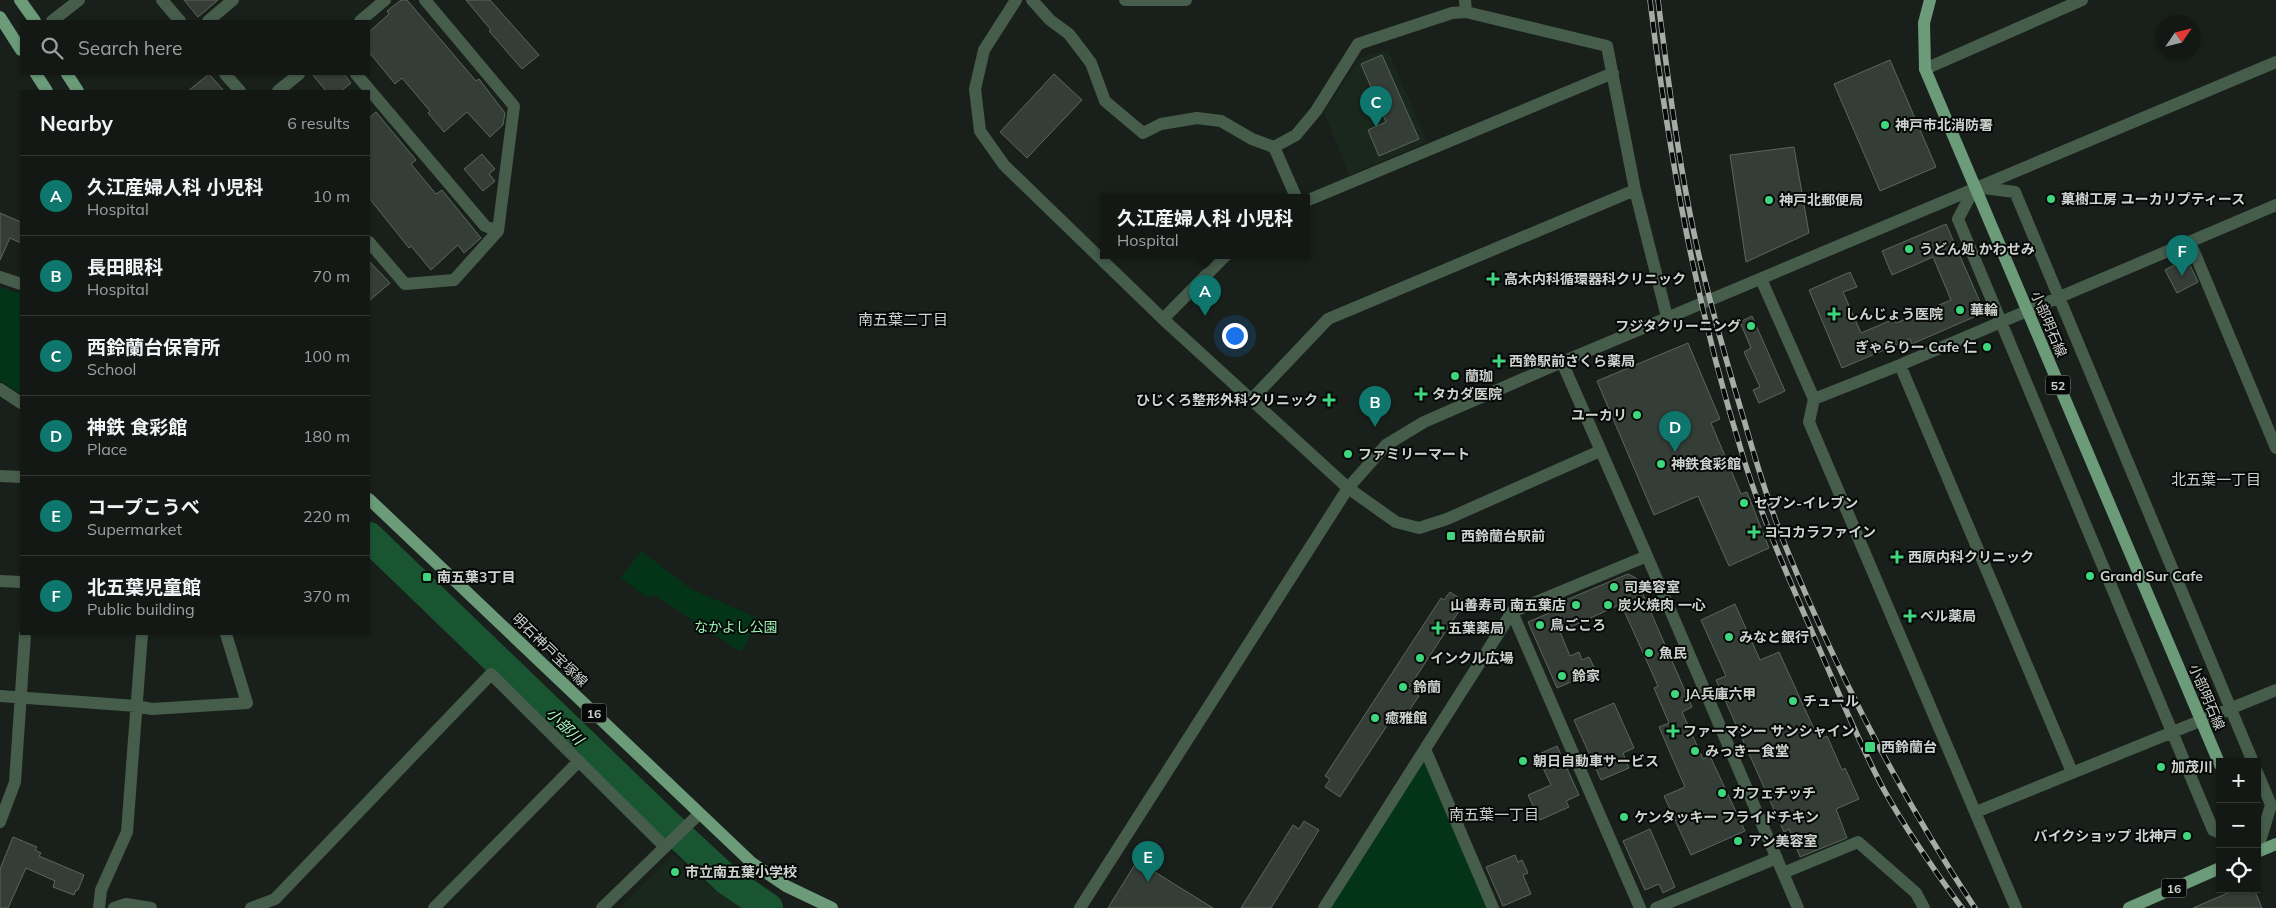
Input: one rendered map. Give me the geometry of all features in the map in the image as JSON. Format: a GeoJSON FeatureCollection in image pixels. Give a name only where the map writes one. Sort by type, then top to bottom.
{"type":"FeatureCollection","features":[{"type":"Feature","properties":{"kind":"main road"},"geometry":{"type":"LineString","coordinates":[[20,0],[34,20]]}},
{"type":"Feature","properties":{"kind":"main road","name":"小部明石線"},"geometry":{"type":"LineString","coordinates":[[1930,0],[1924,23],[1925,68],[2217,758]]}},
{"type":"Feature","properties":{"kind":"main road"},"geometry":{"type":"LineString","coordinates":[[0,17],[20,46]]}},
{"type":"Feature","properties":{"kind":"main road"},"geometry":{"type":"LineString","coordinates":[[37,75],[47,90]]}},
{"type":"Feature","properties":{"kind":"main road"},"geometry":{"type":"LineString","coordinates":[[68,75],[77,90]]}},
{"type":"Feature","properties":{"kind":"main road","name":"明石神戸宝塚線"},"geometry":{"type":"LineString","coordinates":[[370,500],[752,863],[786,886],[832,908]]}},
{"type":"Feature","properties":{"kind":"main road"},"geometry":{"type":"LineString","coordinates":[[2261,850],[2276,844]]}},
{"type":"Feature","properties":{"kind":"main road","name":"16"},"geometry":{"type":"LineString","coordinates":[[2129,908],[2216,870]]}},
{"type":"Feature","properties":{"kind":"street"},"geometry":{"type":"LineString","coordinates":[[53,20],[79,0]]}},
{"type":"Feature","properties":{"kind":"street"},"geometry":{"type":"LineString","coordinates":[[162,0],[179,20]]}},
{"type":"Feature","properties":{"kind":"street"},"geometry":{"type":"LineString","coordinates":[[209,20],[233,0]]}},
{"type":"Feature","properties":{"kind":"street"},"geometry":{"type":"LineString","coordinates":[[361,20],[385,0]]}},
{"type":"Feature","properties":{"kind":"street"},"geometry":{"type":"LineString","coordinates":[[370,243],[405,284],[454,280],[498,231],[514,106],[425,0]]}},
{"type":"Feature","properties":{"kind":"street"},"geometry":{"type":"LineString","coordinates":[[1016,0],[984,50],[975,89],[980,131],[1004,165],[1100,258]]}},
{"type":"Feature","properties":{"kind":"street"},"geometry":{"type":"LineString","coordinates":[[1032,0],[1050,20],[1069,34],[1091,63],[1105,101],[1143,134],[1161,124],[1197,118],[1221,121],[1252,139],[1274,147],[1295,194]]}},
{"type":"Feature","properties":{"kind":"street"},"geometry":{"type":"LineString","coordinates":[[1125,0],[1186,0]]}},
{"type":"Feature","properties":{"kind":"street"},"geometry":{"type":"LineString","coordinates":[[1925,68],[2079,0]]}},
{"type":"Feature","properties":{"kind":"street"},"geometry":{"type":"LineString","coordinates":[[1274,147],[1296,135],[1316,111],[1358,44],[1452,13],[1466,6],[1607,46],[1635,190],[1667,317]]}},
{"type":"Feature","properties":{"kind":"street"},"geometry":{"type":"LineString","coordinates":[[1080,908],[1348,488],[1386,445],[1405,432],[1562,362],[2276,62]]}},
{"type":"Feature","properties":{"kind":"street"},"geometry":{"type":"LineString","coordinates":[[1310,199],[1612,74]]}},
{"type":"Feature","properties":{"kind":"street"},"geometry":{"type":"LineString","coordinates":[[226,75],[239,90]]}},
{"type":"Feature","properties":{"kind":"street"},"geometry":{"type":"LineString","coordinates":[[279,90],[298,75]]}},
{"type":"Feature","properties":{"kind":"street"},"geometry":{"type":"LineString","coordinates":[[357,75],[370,90]]}},
{"type":"Feature","properties":{"kind":"street"},"geometry":{"type":"LineString","coordinates":[[370,90],[485,226],[498,231]]}},
{"type":"Feature","properties":{"kind":"street"},"geometry":{"type":"LineString","coordinates":[[1975,187],[2015,192],[2251,758]]}},
{"type":"Feature","properties":{"kind":"street"},"geometry":{"type":"LineString","coordinates":[[1975,187],[1958,219],[2213,830],[2216,831]]}},
{"type":"Feature","properties":{"kind":"street"},"geometry":{"type":"LineString","coordinates":[[1251,400],[1328,320],[1635,190]]}},
{"type":"Feature","properties":{"kind":"street"},"geometry":{"type":"LineString","coordinates":[[1814,400],[2276,205]]}},
{"type":"Feature","properties":{"kind":"street"},"geometry":{"type":"LineString","coordinates":[[2190,242],[2276,448]]}},
{"type":"Feature","properties":{"kind":"street"},"geometry":{"type":"LineString","coordinates":[[1101,259],[1163,319],[1348,488],[1396,522],[1420,528],[1447,519],[1600,451]]}},
{"type":"Feature","properties":{"kind":"street"},"geometry":{"type":"LineString","coordinates":[[1163,319],[1222,259]]}},
{"type":"Feature","properties":{"kind":"street"},"geometry":{"type":"LineString","coordinates":[[0,277],[20,284]]}},
{"type":"Feature","properties":{"kind":"street"},"geometry":{"type":"LineString","coordinates":[[1761,279],[1814,400],[1809,422],[2016,908]]}},
{"type":"Feature","properties":{"kind":"street"},"geometry":{"type":"LineString","coordinates":[[1562,362],[1798,908]]}},
{"type":"Feature","properties":{"kind":"street"},"geometry":{"type":"LineString","coordinates":[[1900,365],[2072,772]]}},
{"type":"Feature","properties":{"kind":"street"},"geometry":{"type":"LineString","coordinates":[[0,389],[20,402]]}},
{"type":"Feature","properties":{"kind":"street"},"geometry":{"type":"LineString","coordinates":[[0,476],[20,477]]}},
{"type":"Feature","properties":{"kind":"street"},"geometry":{"type":"LineString","coordinates":[[1324,908],[1512,612],[1647,556]]}},
{"type":"Feature","properties":{"kind":"street"},"geometry":{"type":"LineString","coordinates":[[0,581],[20,582]]}},
{"type":"Feature","properties":{"kind":"street"},"geometry":{"type":"LineString","coordinates":[[1512,612],[1640,908]]}},
{"type":"Feature","properties":{"kind":"street"},"geometry":{"type":"LineString","coordinates":[[0,822],[3,803],[15,782],[25,635]]}},
{"type":"Feature","properties":{"kind":"street"},"geometry":{"type":"LineString","coordinates":[[99,908],[102,890],[127,832],[142,635]]}},
{"type":"Feature","properties":{"kind":"street"},"geometry":{"type":"LineString","coordinates":[[0,696],[136,706],[152,709],[247,703],[226,635]]}},
{"type":"Feature","properties":{"kind":"street"},"geometry":{"type":"LineString","coordinates":[[251,908],[277,904],[491,674],[665,847]]}},
{"type":"Feature","properties":{"kind":"street"},"geometry":{"type":"LineString","coordinates":[[1976,812],[2276,690]]}},
{"type":"Feature","properties":{"kind":"street"},"geometry":{"type":"LineString","coordinates":[[1425,749],[1493,908]]}},
{"type":"Feature","properties":{"kind":"street"},"geometry":{"type":"LineString","coordinates":[[434,908],[579,761]]}},
{"type":"Feature","properties":{"kind":"street"},"geometry":{"type":"LineString","coordinates":[[2258,848],[2271,805],[2261,781]]}},
{"type":"Feature","properties":{"kind":"street"},"geometry":{"type":"LineString","coordinates":[[602,908],[699,814]]}},
{"type":"Feature","properties":{"kind":"street"},"geometry":{"type":"LineString","coordinates":[[1783,873],[1858,842],[1916,893],[1924,908]]}},
{"type":"Feature","properties":{"kind":"street"},"geometry":{"type":"LineString","coordinates":[[1656,908],[1777,858]]}},
{"type":"Feature","properties":{"kind":"street"},"geometry":{"type":"LineString","coordinates":[[114,908],[126,904],[151,908]]}},
{"type":"Feature","properties":{"kind":"shaded area"},"geometry":{"type":"Polygon","coordinates":[[[1388,50],[1427,142],[1349,175],[1324,112],[1361,57],[1388,50]]]}},
{"type":"Feature","properties":{"kind":"shaded area","name":"市立南五葉小学校"},"geometry":{"type":"Polygon","coordinates":[[[673,854],[713,889],[741,908],[620,908],[673,854]]]}},
{"type":"Feature","properties":{"kind":"green space"},"geometry":{"type":"Polygon","coordinates":[[[0,287],[20,294],[20,393],[0,381],[0,287]]]}},
{"type":"Feature","properties":{"kind":"green space","name":"なかよし公園"},"geometry":{"type":"Polygon","coordinates":[[[641,551],[691,589],[760,619],[741,652],[653,594],[648,598],[621,578],[641,551]]]}},
{"type":"Feature","properties":{"kind":"green space"},"geometry":{"type":"Polygon","coordinates":[[[1425,749],[1493,908],[1324,908],[1425,749]]]}},
{"type":"Feature","properties":{"kind":"building"},"geometry":{"type":"Polygon","coordinates":[[[184,0],[218,0],[198,17],[184,0]]]}},
{"type":"Feature","properties":{"kind":"building"},"geometry":{"type":"Polygon","coordinates":[[[401,0],[407,0],[476,81],[479,79],[505,113],[503,125],[490,137],[467,112],[444,132],[428,113],[430,111],[402,78],[395,84],[370,53],[370,31],[389,14],[387,11],[401,0]]]}},
{"type":"Feature","properties":{"kind":"building"},"geometry":{"type":"Polygon","coordinates":[[[466,0],[490,0],[539,55],[522,69],[489,31],[491,30],[466,0]]]}},
{"type":"Feature","properties":{"kind":"building"},"geometry":{"type":"Polygon","coordinates":[[[1382,55],[1419,139],[1379,156],[1368,130],[1386,122],[1361,64],[1382,55]]]}},
{"type":"Feature","properties":{"kind":"building","name":"神戸市北消防署"},"geometry":{"type":"Polygon","coordinates":[[[1890,60],[1936,167],[1880,191],[1834,84],[1890,60]]]}},
{"type":"Feature","properties":{"kind":"building"},"geometry":{"type":"Polygon","coordinates":[[[1054,74],[1082,100],[1027,158],[1000,132],[1054,74]]]}},
{"type":"Feature","properties":{"kind":"building"},"geometry":{"type":"Polygon","coordinates":[[[210,75],[223,90],[189,90],[210,75]]]}},
{"type":"Feature","properties":{"kind":"building"},"geometry":{"type":"Polygon","coordinates":[[[313,75],[345,75],[351,83],[342,90],[325,90],[313,75]]]}},
{"type":"Feature","properties":{"kind":"building"},"geometry":{"type":"Polygon","coordinates":[[[376,112],[416,160],[411,164],[436,194],[442,190],[481,238],[464,253],[458,245],[431,270],[411,246],[409,248],[370,199],[370,117],[376,112]]]}},
{"type":"Feature","properties":{"kind":"building"},"geometry":{"type":"Polygon","coordinates":[[[1794,147],[1809,233],[1746,262],[1730,155],[1794,147]]]}},
{"type":"Feature","properties":{"kind":"building"},"geometry":{"type":"Polygon","coordinates":[[[482,154],[495,169],[489,174],[495,181],[483,191],[464,169],[482,154]]]}},
{"type":"Feature","properties":{"kind":"building"},"geometry":{"type":"Polygon","coordinates":[[[0,213],[20,222],[20,243],[10,238],[0,260],[0,213]]]}},
{"type":"Feature","properties":{"kind":"building"},"geometry":{"type":"Polygon","coordinates":[[[1946,224],[1981,304],[1974,317],[1912,344],[1910,339],[1842,368],[1809,290],[1850,272],[1857,287],[1843,292],[1861,333],[1894,319],[1896,323],[1951,300],[1933,257],[1892,275],[1882,251],[1946,224]]]}},
{"type":"Feature","properties":{"kind":"building"},"geometry":{"type":"Polygon","coordinates":[[[370,262],[390,283],[370,300],[370,262]]]}},
{"type":"Feature","properties":{"kind":"building"},"geometry":{"type":"Polygon","coordinates":[[[2189,263],[2198,282],[2177,293],[2165,270],[2176,264],[2179,268],[2189,263]]]}},
{"type":"Feature","properties":{"kind":"building"},"geometry":{"type":"Polygon","coordinates":[[[1752,316],[1785,391],[1759,403],[1753,390],[1760,387],[1744,352],[1751,348],[1740,322],[1752,316]]]}},
{"type":"Feature","properties":{"kind":"building"},"geometry":{"type":"Polygon","coordinates":[[[1688,343],[1720,419],[1711,423],[1741,494],[1747,492],[1769,548],[1729,566],[1698,496],[1654,515],[1597,381],[1688,343]]]}},
{"type":"Feature","properties":{"kind":"building"},"geometry":{"type":"Polygon","coordinates":[[[1628,574],[1636,578],[1692,707],[1682,712],[1703,759],[1710,756],[1745,831],[1691,855],[1664,796],[1685,787],[1659,727],[1669,723],[1654,688],[1658,686],[1621,604],[1560,632],[1570,656],[1579,652],[1582,660],[1589,657],[1596,671],[1557,688],[1528,622],[1568,605],[1566,600],[1628,574]]]}},
{"type":"Feature","properties":{"kind":"building"},"geometry":{"type":"Polygon","coordinates":[[[1450,592],[1465,602],[1408,689],[1419,696],[1404,718],[1396,712],[1340,797],[1325,787],[1330,779],[1325,776],[1441,598],[1444,600],[1450,592]]]}},
{"type":"Feature","properties":{"kind":"building"},"geometry":{"type":"Polygon","coordinates":[[[1735,604],[1760,660],[1779,652],[1819,740],[1827,736],[1842,770],[1845,768],[1859,799],[1836,809],[1847,838],[1800,857],[1789,829],[1784,832],[1716,680],[1726,676],[1701,620],[1735,604]]]}},
{"type":"Feature","properties":{"kind":"building"},"geometry":{"type":"Polygon","coordinates":[[[1614,703],[1634,748],[1623,753],[1629,768],[1601,780],[1574,720],[1614,703]]]}},
{"type":"Feature","properties":{"kind":"building"},"geometry":{"type":"Polygon","coordinates":[[[1557,746],[1579,795],[1566,801],[1569,807],[1540,820],[1528,795],[1551,785],[1537,755],[1557,746]]]}},
{"type":"Feature","properties":{"kind":"building"},"geometry":{"type":"Polygon","coordinates":[[[1304,821],[1319,830],[1271,908],[1241,908],[1293,825],[1299,829],[1304,821]]]}},
{"type":"Feature","properties":{"kind":"building"},"geometry":{"type":"Polygon","coordinates":[[[1650,829],[1675,887],[1663,893],[1659,884],[1645,890],[1623,841],[1650,829]]]}},
{"type":"Feature","properties":{"kind":"building"},"geometry":{"type":"Polygon","coordinates":[[[13,837],[37,847],[35,850],[41,853],[39,856],[84,875],[74,895],[53,887],[55,881],[26,868],[8,908],[0,908],[0,869],[13,837]]]}},
{"type":"Feature","properties":{"kind":"building"},"geometry":{"type":"Polygon","coordinates":[[[1515,855],[1518,862],[1522,860],[1528,873],[1523,875],[1531,894],[1503,906],[1486,867],[1515,855]]]}},
{"type":"Feature","properties":{"kind":"building"},"geometry":{"type":"Polygon","coordinates":[[[1137,861],[1213,908],[1108,908],[1137,861]]]}},
{"type":"Feature","properties":{"kind":"building"},"geometry":{"type":"Polygon","coordinates":[[[2228,893],[2256,893],[2262,908],[2193,908],[2228,893]]]}},
{"type":"Feature","properties":{"kind":"waterway","name":"小部川"},"geometry":{"type":"LineString","coordinates":[[370,538],[727,880],[768,908]]}},
{"type":"Feature","properties":{"kind":"railway"},"geometry":{"type":"LineString","coordinates":[[1650,0],[1666,118],[1699,291],[1728,406],[1753,487],[1789,580],[1875,773],[1911,835],[1962,908]]}},
{"type":"Feature","properties":{"kind":"railway"},"geometry":{"type":"LineString","coordinates":[[1658,0],[1681,163],[1700,260],[1732,380],[1774,514],[1805,592],[1848,686],[1895,777],[1975,908]]}},
{"type":"Feature","properties":{"kind":"place","name":"神戸市北消防署"},"geometry":{"type":"Point","coordinates":[1885,125]}},
{"type":"Feature","properties":{"kind":"place","name":"西鈴蘭台保育所"},"geometry":{"type":"Point","coordinates":[1376,127]}},
{"type":"Feature","properties":{"kind":"place","name":"菓樹工房 ユーカリプティース"},"geometry":{"type":"Point","coordinates":[2051,199]}},
{"type":"Feature","properties":{"kind":"place","name":"神戸北郵便局"},"geometry":{"type":"Point","coordinates":[1769,200]}},
{"type":"Feature","properties":{"kind":"place","name":"うどん処 かわせみ"},"geometry":{"type":"Point","coordinates":[1909,249]}},
{"type":"Feature","properties":{"kind":"place","name":"北五葉児童館"},"geometry":{"type":"Point","coordinates":[2182,276]}},
{"type":"Feature","properties":{"kind":"place","name":"高木内科循環器科クリニック"},"geometry":{"type":"Point","coordinates":[1493,279]}},
{"type":"Feature","properties":{"kind":"place","name":"華輪"},"geometry":{"type":"Point","coordinates":[1960,310]}},
{"type":"Feature","properties":{"kind":"place","name":"しんじょう医院"},"geometry":{"type":"Point","coordinates":[1834,314]}},
{"type":"Feature","properties":{"kind":"place","name":"久江産婦人科 小児科"},"geometry":{"type":"Point","coordinates":[1205,316]}},
{"type":"Feature","properties":{"kind":"place","name":"フジタクリーニング"},"geometry":{"type":"Point","coordinates":[1751,326]}},
{"type":"Feature","properties":{"kind":"place","name":"ぎゃらりー Cafe 仁"},"geometry":{"type":"Point","coordinates":[1987,347]}},
{"type":"Feature","properties":{"kind":"place","name":"西鈴駅前さくら薬局"},"geometry":{"type":"Point","coordinates":[1499,361]}},
{"type":"Feature","properties":{"kind":"place","name":"蘭珈"},"geometry":{"type":"Point","coordinates":[1455,376]}},
{"type":"Feature","properties":{"kind":"place","name":"タカダ医院"},"geometry":{"type":"Point","coordinates":[1421,394]}},
{"type":"Feature","properties":{"kind":"place","name":"ひじくろ整形外科クリニック"},"geometry":{"type":"Point","coordinates":[1329,400]}},
{"type":"Feature","properties":{"kind":"place","name":"ユーカリ"},"geometry":{"type":"Point","coordinates":[1637,415]}},
{"type":"Feature","properties":{"kind":"place","name":"長田眼科"},"geometry":{"type":"Point","coordinates":[1375,427]}},
{"type":"Feature","properties":{"kind":"place","name":"神鉄 食彩館"},"geometry":{"type":"Point","coordinates":[1675,452]}},
{"type":"Feature","properties":{"kind":"place","name":"ファミリーマート"},"geometry":{"type":"Point","coordinates":[1348,454]}},
{"type":"Feature","properties":{"kind":"place","name":"神鉄食彩館"},"geometry":{"type":"Point","coordinates":[1661,464]}},
{"type":"Feature","properties":{"kind":"place","name":"セブン-イレブン"},"geometry":{"type":"Point","coordinates":[1744,503]}},
{"type":"Feature","properties":{"kind":"place","name":"ココカラファイン"},"geometry":{"type":"Point","coordinates":[1754,532]}},
{"type":"Feature","properties":{"kind":"place","name":"西鈴蘭台駅前"},"geometry":{"type":"Point","coordinates":[1451,536]}},
{"type":"Feature","properties":{"kind":"place","name":"西原内科クリニック"},"geometry":{"type":"Point","coordinates":[1897,557]}},
{"type":"Feature","properties":{"kind":"place","name":"Grand Sur Cafe"},"geometry":{"type":"Point","coordinates":[2090,576]}},
{"type":"Feature","properties":{"kind":"place","name":"南五葉3丁目"},"geometry":{"type":"Point","coordinates":[427,577]}},
{"type":"Feature","properties":{"kind":"place","name":"司美容室"},"geometry":{"type":"Point","coordinates":[1614,587]}},
{"type":"Feature","properties":{"kind":"place","name":"山善寿司 南五葉店"},"geometry":{"type":"Point","coordinates":[1576,605]}},
{"type":"Feature","properties":{"kind":"place","name":"炭火焼肉 一心"},"geometry":{"type":"Point","coordinates":[1608,605]}},
{"type":"Feature","properties":{"kind":"place","name":"ベル薬局"},"geometry":{"type":"Point","coordinates":[1910,616]}},
{"type":"Feature","properties":{"kind":"place","name":"鳥ごころ"},"geometry":{"type":"Point","coordinates":[1540,625]}},
{"type":"Feature","properties":{"kind":"place","name":"五葉薬局"},"geometry":{"type":"Point","coordinates":[1438,628]}},
{"type":"Feature","properties":{"kind":"place","name":"みなと銀行"},"geometry":{"type":"Point","coordinates":[1729,637]}},
{"type":"Feature","properties":{"kind":"place","name":"魚民"},"geometry":{"type":"Point","coordinates":[1649,653]}},
{"type":"Feature","properties":{"kind":"place","name":"インクル広場"},"geometry":{"type":"Point","coordinates":[1420,658]}},
{"type":"Feature","properties":{"kind":"place","name":"鈴家"},"geometry":{"type":"Point","coordinates":[1562,676]}},
{"type":"Feature","properties":{"kind":"place","name":"鈴蘭"},"geometry":{"type":"Point","coordinates":[1403,687]}},
{"type":"Feature","properties":{"kind":"place","name":"JA兵庫六甲"},"geometry":{"type":"Point","coordinates":[1675,694]}},
{"type":"Feature","properties":{"kind":"place","name":"チュール"},"geometry":{"type":"Point","coordinates":[1793,701]}},
{"type":"Feature","properties":{"kind":"place","name":"癒雅館"},"geometry":{"type":"Point","coordinates":[1375,718]}},
{"type":"Feature","properties":{"kind":"place","name":"ファーマシー サンシャイン"},"geometry":{"type":"Point","coordinates":[1673,731]}},
{"type":"Feature","properties":{"kind":"place","name":"西鈴蘭台"},"geometry":{"type":"Point","coordinates":[1870,747]}},
{"type":"Feature","properties":{"kind":"place","name":"みっきー食堂"},"geometry":{"type":"Point","coordinates":[1695,751]}},
{"type":"Feature","properties":{"kind":"place","name":"朝日自動車サービス"},"geometry":{"type":"Point","coordinates":[1523,761]}},
{"type":"Feature","properties":{"kind":"place","name":"加茂川"},"geometry":{"type":"Point","coordinates":[2161,767]}},
{"type":"Feature","properties":{"kind":"place","name":"カフェチッチ"},"geometry":{"type":"Point","coordinates":[1722,793]}},
{"type":"Feature","properties":{"kind":"place","name":"ケンタッキー フライドチキン"},"geometry":{"type":"Point","coordinates":[1624,817]}},
{"type":"Feature","properties":{"kind":"place","name":"バイクショップ 北神戸"},"geometry":{"type":"Point","coordinates":[2187,836]}},
{"type":"Feature","properties":{"kind":"place","name":"アン美容室"},"geometry":{"type":"Point","coordinates":[1738,841]}},
{"type":"Feature","properties":{"kind":"place","name":"市立南五葉小学校"},"geometry":{"type":"Point","coordinates":[675,872]}},
{"type":"Feature","properties":{"kind":"place","name":"コープこうべ"},"geometry":{"type":"Point","coordinates":[1148,882]}},
{"type":"Feature","properties":{"kind":"district","name":"南五葉二丁目"},"geometry":{"type":"Point","coordinates":[903,319]}},
{"type":"Feature","properties":{"kind":"district","name":"北五葉一丁目"},"geometry":{"type":"Point","coordinates":[2216,479]}},
{"type":"Feature","properties":{"kind":"district","name":"南五葉一丁目"},"geometry":{"type":"Point","coordinates":[1494,814]}}]}
